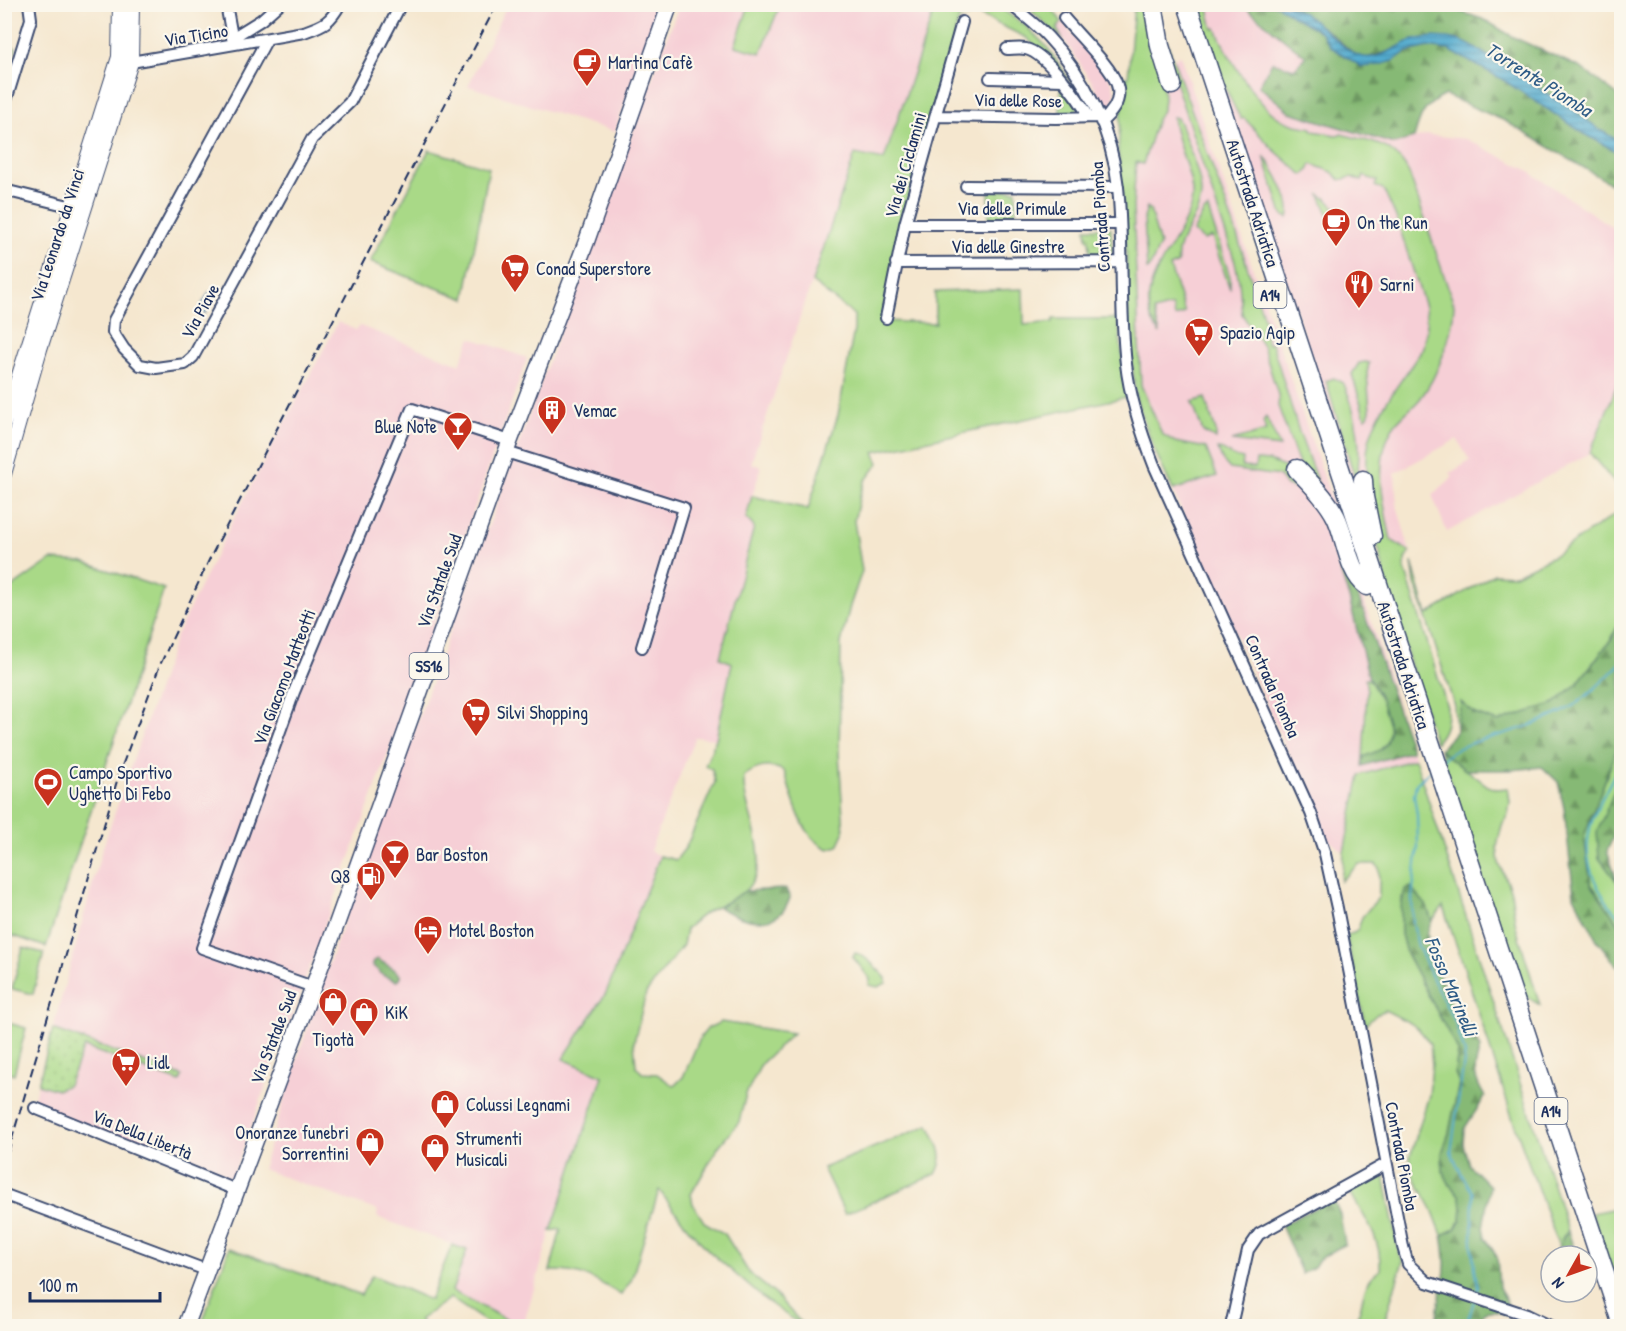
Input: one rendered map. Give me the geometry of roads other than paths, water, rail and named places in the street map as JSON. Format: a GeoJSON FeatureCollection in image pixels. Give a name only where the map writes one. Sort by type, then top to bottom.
{"type":"FeatureCollection","features":[{"type":"Feature","properties":{"kind":"highway"},"geometry":{"type":"LineString","coordinates":[[1153,4],[1160,46],[1172,85]]}},
{"type":"Feature","properties":{"kind":"highway","name":"Autostrada Adriatica"},"geometry":{"type":"LineString","coordinates":[[1175,4],[1412,723],[1474,895],[1622,1325]]}},
{"type":"Feature","properties":{"kind":"highway","name":"Autostrada Adriatica"},"geometry":{"type":"LineString","coordinates":[[1187,4],[1414,697],[1583,1244]]}},
{"type":"Feature","properties":{"kind":"highway"},"geometry":{"type":"LineString","coordinates":[[1194,4],[1222,88],[1233,108]]}},
{"type":"Feature","properties":{"kind":"highway"},"geometry":{"type":"LineString","coordinates":[[1297,469],[1331,509],[1358,579],[1367,586]]}},
{"type":"Feature","properties":{"kind":"highway"},"geometry":{"type":"LineString","coordinates":[[1363,480],[1372,536],[1390,599],[1388,616]]}},
{"type":"Feature","properties":{"kind":"highway","name":"Autostrada Adriatica"},"geometry":{"type":"LineString","coordinates":[[1599,1293],[1610,1326]]}},
{"type":"Feature","properties":{"kind":"main road","name":"Via Statale Sud"},"geometry":{"type":"LineString","coordinates":[[186,1326],[313,987],[508,447],[571,282],[670,4]]}},
{"type":"Feature","properties":{"kind":"street"},"geometry":{"type":"LineString","coordinates":[[5,104],[31,20],[29,4]]}},
{"type":"Feature","properties":{"kind":"street","name":"Via Leonardo da Vinci"},"geometry":{"type":"LineString","coordinates":[[120,4],[125,60]]}},
{"type":"Feature","properties":{"kind":"street","name":"Via Leonardo da Vinci"},"geometry":{"type":"LineString","coordinates":[[5,420],[78,208],[125,60],[132,4]]}},
{"type":"Feature","properties":{"kind":"street"},"geometry":{"type":"LineString","coordinates":[[226,4],[233,42],[279,4]]}},
{"type":"Feature","properties":{"kind":"street","name":"Via Ticino"},"geometry":{"type":"LineString","coordinates":[[125,60],[304,32],[324,25],[333,17],[340,4]]}},
{"type":"Feature","properties":{"kind":"street","name":"Via Piave"},"geometry":{"type":"LineString","coordinates":[[267,39],[114,320],[113,332],[124,349],[140,365],[156,368],[185,364],[193,357],[312,139],[350,102],[401,4]]}},
{"type":"Feature","properties":{"kind":"street","name":"Contrada Piomba"},"geometry":{"type":"LineString","coordinates":[[1010,4],[1038,26],[1058,48],[1085,85],[1096,118],[1112,152],[1118,187],[1126,366],[1131,398],[1154,465],[1311,813],[1325,854],[1408,1264],[1427,1282],[1527,1315],[1550,1326]]}},
{"type":"Feature","properties":{"kind":"street"},"geometry":{"type":"LineString","coordinates":[[1007,49],[1028,49],[1039,56],[1096,118],[1114,108],[1118,99],[1117,85],[1109,70],[1064,18]]}},
{"type":"Feature","properties":{"kind":"street","name":"Via dei Ciclamini"},"geometry":{"type":"LineString","coordinates":[[886,318],[905,224],[962,22]]}},
{"type":"Feature","properties":{"kind":"street"},"geometry":{"type":"LineString","coordinates":[[990,78],[1063,80]]}},
{"type":"Feature","properties":{"kind":"street","name":"Via delle Rose"},"geometry":{"type":"LineString","coordinates":[[936,116],[1096,118]]}},
{"type":"Feature","properties":{"kind":"street"},"geometry":{"type":"LineString","coordinates":[[966,186],[1118,187]]}},
{"type":"Feature","properties":{"kind":"street"},"geometry":{"type":"LineString","coordinates":[[4,190],[78,208]]}},
{"type":"Feature","properties":{"kind":"street","name":"Via Leonardo da Vinci"},"geometry":{"type":"LineString","coordinates":[[4,474],[78,208]]}},
{"type":"Feature","properties":{"kind":"street","name":"Via delle Primule"},"geometry":{"type":"LineString","coordinates":[[905,224],[1120,224]]}},
{"type":"Feature","properties":{"kind":"street","name":"Via delle Ginestre"},"geometry":{"type":"LineString","coordinates":[[896,263],[1121,262]]}},
{"type":"Feature","properties":{"kind":"street","name":"Via Giacomo Matteotti"},"geometry":{"type":"LineString","coordinates":[[313,987],[202,948],[290,704],[412,409],[508,447]]}},
{"type":"Feature","properties":{"kind":"street"},"geometry":{"type":"LineString","coordinates":[[5,420],[12,420],[14,424],[7,449],[10,456]]}},
{"type":"Feature","properties":{"kind":"street"},"geometry":{"type":"LineString","coordinates":[[508,447],[684,508],[642,647]]}},
{"type":"Feature","properties":{"kind":"street","name":"Via Della Libertà"},"geometry":{"type":"LineString","coordinates":[[34,1108],[236,1190]]}},
{"type":"Feature","properties":{"kind":"street"},"geometry":{"type":"LineString","coordinates":[[1231,1326],[1248,1250],[1259,1234],[1386,1164]]}},
{"type":"Feature","properties":{"kind":"street"},"geometry":{"type":"LineString","coordinates":[[8,1196],[206,1270]]}},
{"type":"Feature","properties":{"kind":"water"},"geometry":{"type":"Polygon","coordinates":[[[1277,5],[1289,6],[1309,17],[1347,49],[1363,57],[1377,56],[1408,42],[1433,37],[1464,42],[1621,142],[1621,154],[1585,134],[1502,79],[1449,50],[1428,47],[1406,52],[1393,61],[1362,67],[1331,47],[1321,32],[1277,5]]]}},
{"type":"Feature","properties":{"kind":"water"},"geometry":{"type":"Polygon","coordinates":[[[209,292],[215,296],[205,314],[199,310],[209,292]]]}},
{"type":"Feature","properties":{"kind":"waterway","name":"Fosso Marinelli"},"geometry":{"type":"LineString","coordinates":[[1443,759],[1457,749],[1532,725],[1567,709],[1592,691],[1622,662]]}},
{"type":"Feature","properties":{"kind":"waterway","name":"Torrente Piomba"},"geometry":{"type":"LineString","coordinates":[[1622,756],[1593,819],[1588,841],[1588,854],[1594,878],[1606,900],[1622,920]]}},
{"type":"Feature","properties":{"kind":"waterway","name":"Fosso Marinelli"},"geometry":{"type":"LineString","coordinates":[[1432,769],[1416,784],[1414,795],[1418,846],[1412,898],[1413,924],[1418,946],[1456,1024],[1465,1054],[1451,1152],[1473,1193],[1472,1244],[1478,1287],[1476,1295]]}},
{"type":"Feature","properties":{"kind":"waterway","name":"Fosso Marinelli"},"geometry":{"type":"LineString","coordinates":[[1466,1326],[1474,1301]]}},
{"type":"Feature","properties":{"kind":"railway"},"geometry":{"type":"LineString","coordinates":[[4,1166],[119,774],[160,665],[210,558],[497,4]]}},
{"type":"Feature","properties":{"kind":"place","name":"Martina Cafè"},"geometry":{"type":"Point","coordinates":[587,88]}},
{"type":"Feature","properties":{"kind":"place","name":"On the Run"},"geometry":{"type":"Point","coordinates":[1336,248]}},
{"type":"Feature","properties":{"kind":"place","name":"Conad Superstore"},"geometry":{"type":"Point","coordinates":[515,294]}},
{"type":"Feature","properties":{"kind":"place","name":"Sarni"},"geometry":{"type":"Point","coordinates":[1359,310]}},
{"type":"Feature","properties":{"kind":"place","name":"Spazio Agip"},"geometry":{"type":"Point","coordinates":[1199,358]}},
{"type":"Feature","properties":{"kind":"place","name":"Vemac"},"geometry":{"type":"Point","coordinates":[552,436]}},
{"type":"Feature","properties":{"kind":"place","name":"Blue Note"},"geometry":{"type":"Point","coordinates":[458,452]}},
{"type":"Feature","properties":{"kind":"place","name":"Silvi Shopping"},"geometry":{"type":"Point","coordinates":[476,738]}},
{"type":"Feature","properties":{"kind":"place","name":"Campo Sportivo Ughetto Di Febo"},"geometry":{"type":"Point","coordinates":[48,808]}},
{"type":"Feature","properties":{"kind":"place","name":"Bar Boston"},"geometry":{"type":"Point","coordinates":[395,880]}},
{"type":"Feature","properties":{"kind":"place","name":"Q8"},"geometry":{"type":"Point","coordinates":[371,902]}},
{"type":"Feature","properties":{"kind":"place","name":"Motel Boston"},"geometry":{"type":"Point","coordinates":[428,956]}},
{"type":"Feature","properties":{"kind":"place","name":"Tigotà"},"geometry":{"type":"Point","coordinates":[333,1028]}},
{"type":"Feature","properties":{"kind":"place","name":"KiK"},"geometry":{"type":"Point","coordinates":[364,1038]}},
{"type":"Feature","properties":{"kind":"place","name":"Lidl"},"geometry":{"type":"Point","coordinates":[126,1088]}},
{"type":"Feature","properties":{"kind":"place","name":"Colussi Legnami"},"geometry":{"type":"Point","coordinates":[445,1130]}},
{"type":"Feature","properties":{"kind":"place","name":"Onoranze funebri Sorrentini"},"geometry":{"type":"Point","coordinates":[370,1168]}},
{"type":"Feature","properties":{"kind":"place","name":"Strumenti Musicali"},"geometry":{"type":"Point","coordinates":[435,1174]}}]}
